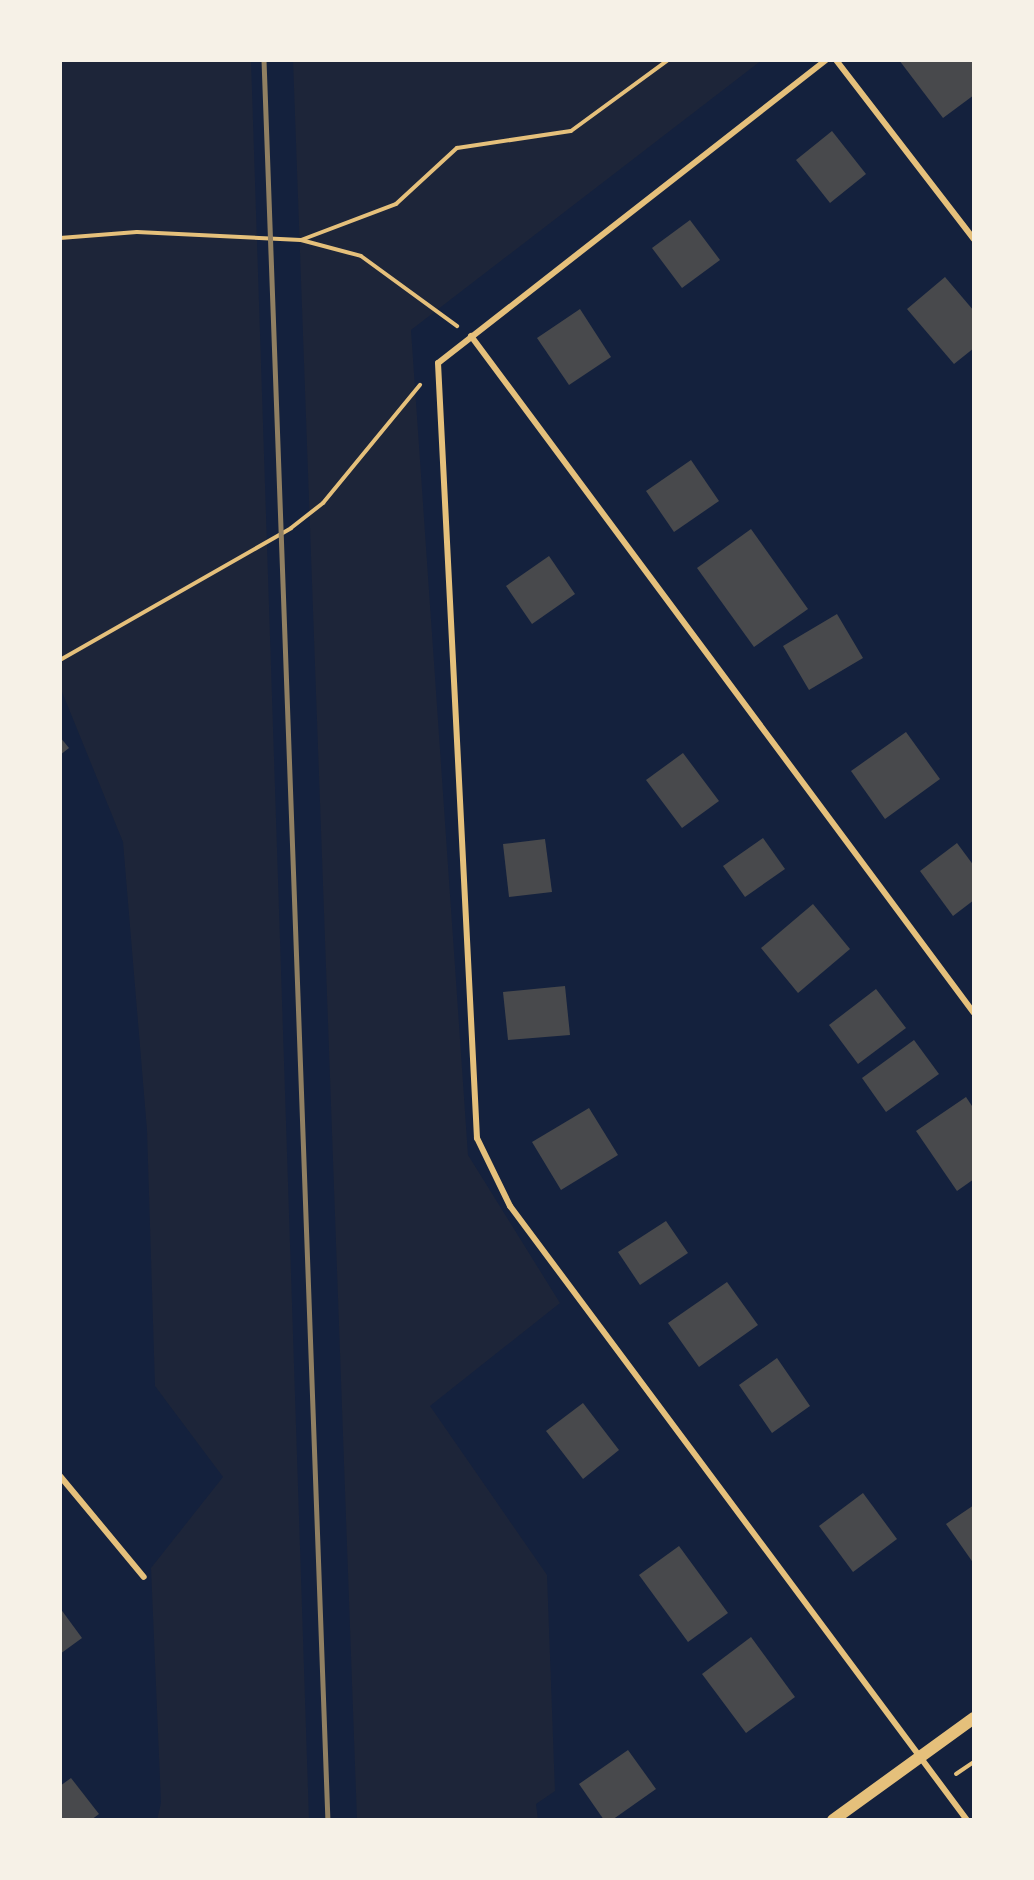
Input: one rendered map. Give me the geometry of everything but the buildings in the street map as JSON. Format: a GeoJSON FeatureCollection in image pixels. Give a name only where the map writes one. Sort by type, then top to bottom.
{"type":"FeatureCollection","features":[{"type":"Feature","properties":{"kind":"main road"},"geometry":{"type":"LineString","coordinates":[[833,1820],[974,1718]]}},
{"type":"Feature","properties":{"kind":"street"},"geometry":{"type":"LineString","coordinates":[[826,60],[732,139],[438,363],[477,1138],[510,1206],[967,1820]]}},
{"type":"Feature","properties":{"kind":"street"},"geometry":{"type":"LineString","coordinates":[[836,60],[974,239]]}},
{"type":"Feature","properties":{"kind":"street"},"geometry":{"type":"LineString","coordinates":[[471,336],[974,1014]]}},
{"type":"Feature","properties":{"kind":"street"},"geometry":{"type":"LineString","coordinates":[[60,1476],[144,1577]]}},
{"type":"Feature","properties":{"kind":"path"},"geometry":{"type":"LineString","coordinates":[[301,240],[396,204],[457,148],[571,131],[668,60]]}},
{"type":"Feature","properties":{"kind":"path"},"geometry":{"type":"LineString","coordinates":[[60,238],[137,232],[301,240],[361,256],[471,336]]}},
{"type":"Feature","properties":{"kind":"path"},"geometry":{"type":"LineString","coordinates":[[60,660],[291,528],[323,503],[438,363]]}},
{"type":"Feature","properties":{"kind":"shaded area"},"geometry":{"type":"Polygon","coordinates":[[[60,60],[251,60],[309,1820],[157,1820],[161,1803],[151,1568],[223,1477],[155,1386],[147,1130],[123,842],[60,687],[60,60]]]}},
{"type":"Feature","properties":{"kind":"shaded area"},"geometry":{"type":"Polygon","coordinates":[[[293,60],[762,60],[411,330],[468,1155],[560,1303],[430,1406],[547,1575],[555,1791],[536,1804],[538,1820],[357,1820],[293,60]]]}},
{"type":"Feature","properties":{"kind":"railway"},"geometry":{"type":"LineString","coordinates":[[264,60],[328,1820]]}}]}
